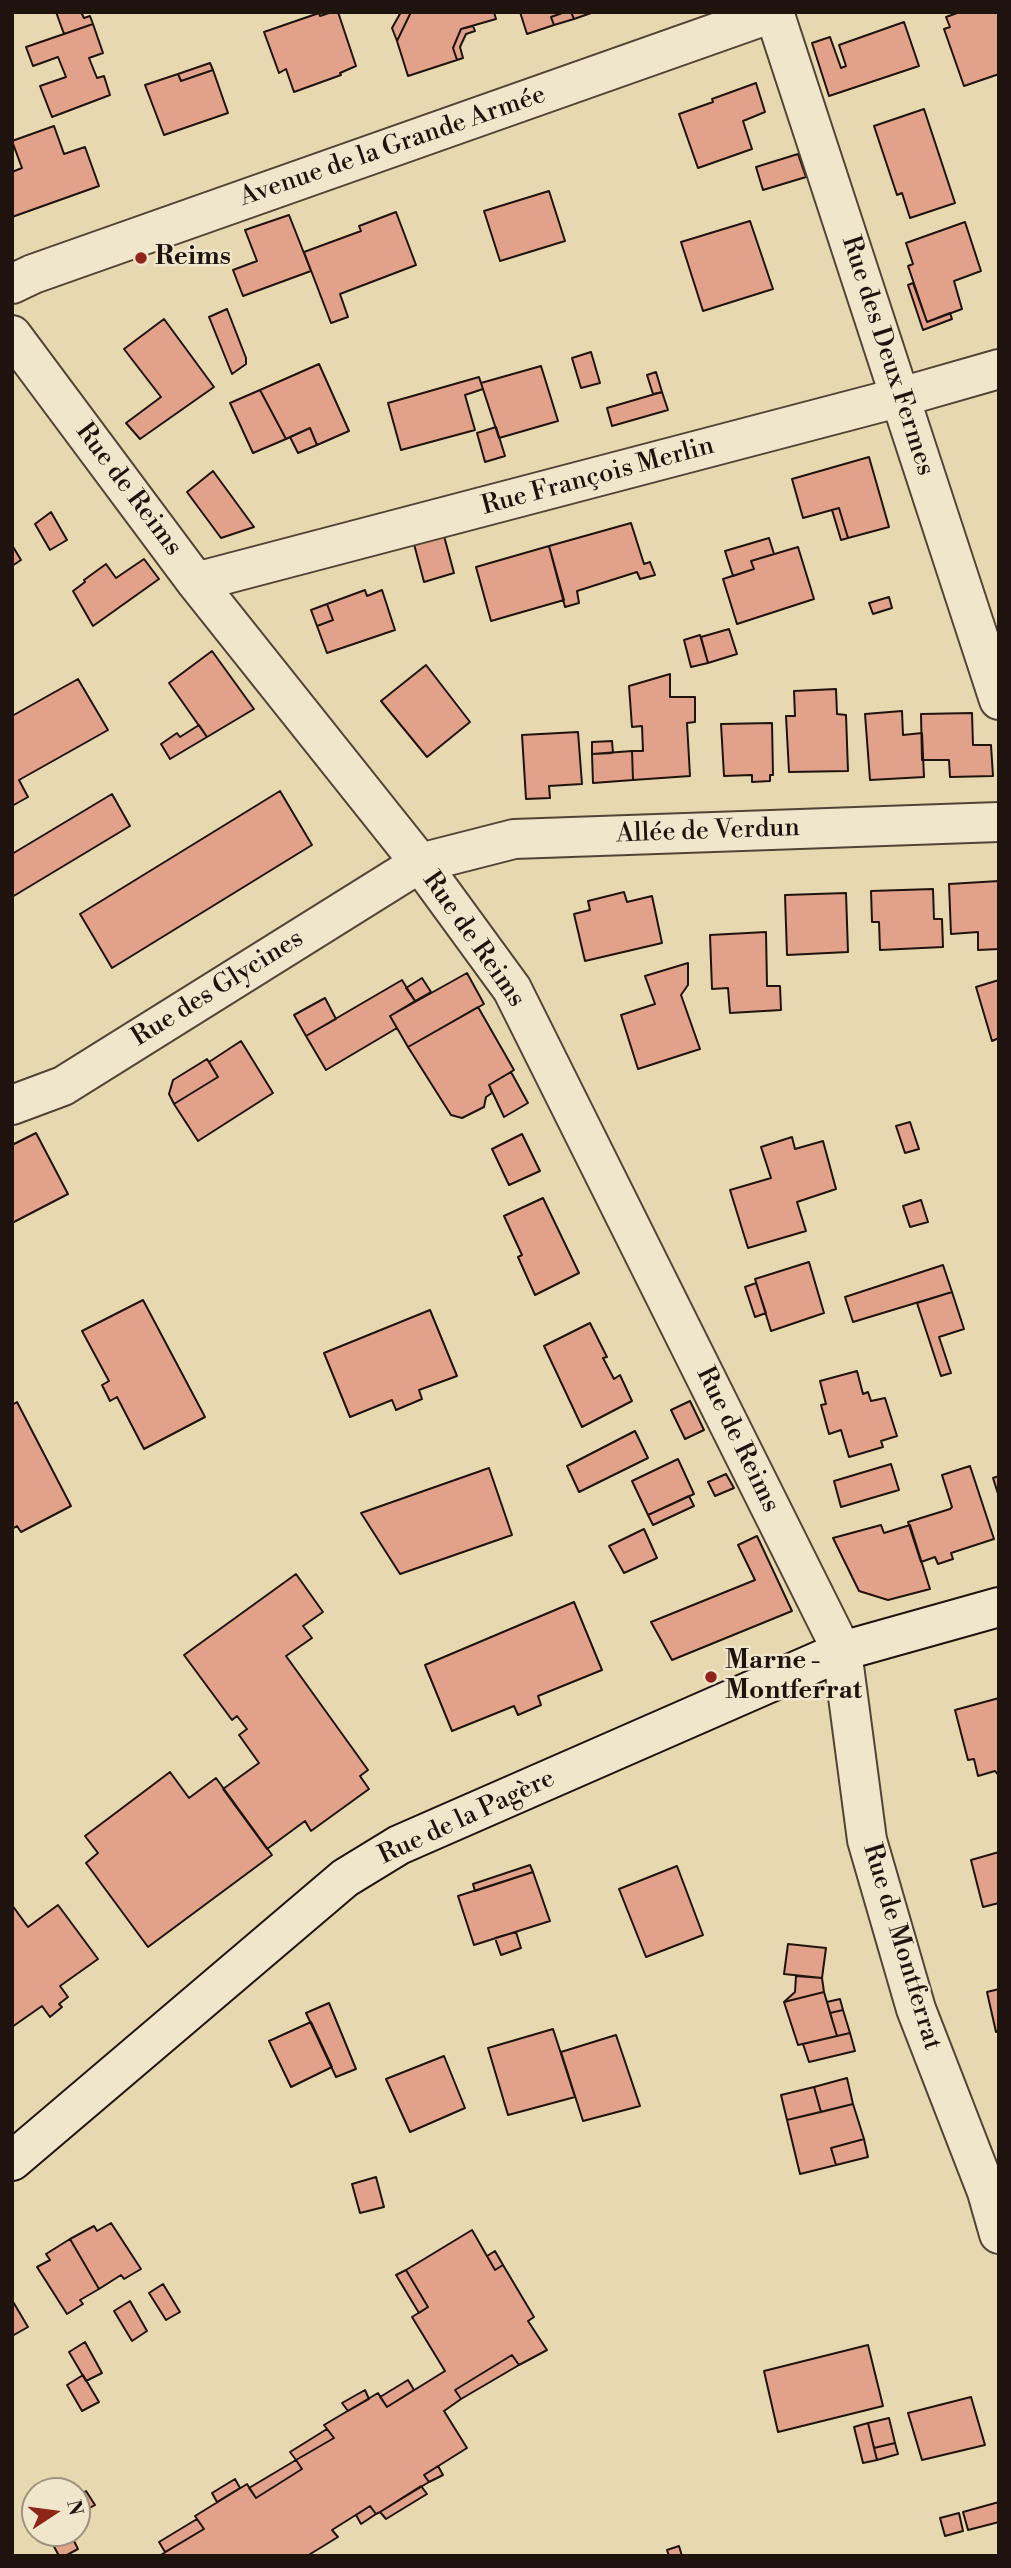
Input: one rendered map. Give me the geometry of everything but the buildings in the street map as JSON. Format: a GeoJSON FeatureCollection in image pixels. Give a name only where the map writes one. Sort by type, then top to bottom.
{"type":"FeatureCollection","features":[{"type":"Feature","properties":{"kind":"street","name":"Avenue de la Grande Armée"},"geometry":{"type":"LineString","coordinates":[[12,284],[33,274],[774,12]]}},
{"type":"Feature","properties":{"kind":"street","name":"Rue des Deux Fermes"},"geometry":{"type":"LineString","coordinates":[[774,12],[999,700]]}},
{"type":"Feature","properties":{"kind":"street","name":"Rue de Reims"},"geometry":{"type":"LineString","coordinates":[[12,335],[196,582],[420,863],[512,989],[842,1651]]}},
{"type":"Feature","properties":{"kind":"street","name":"Rue François Merlin"},"geometry":{"type":"LineString","coordinates":[[196,582],[999,369]]}},
{"type":"Feature","properties":{"kind":"street","name":"Allée de Verdun"},"geometry":{"type":"LineString","coordinates":[[420,863],[514,839],[999,822]]}},
{"type":"Feature","properties":{"kind":"street","name":"Rue des Glycines"},"geometry":{"type":"LineString","coordinates":[[12,1105],[63,1086],[420,863]]}},
{"type":"Feature","properties":{"kind":"street","name":"Rue de la Pagère"},"geometry":{"type":"LineString","coordinates":[[12,2161],[345,1878],[388,1851],[842,1651],[999,1608]]}},
{"type":"Feature","properties":{"kind":"street","name":"Rue de Montferrat"},"geometry":{"type":"LineString","coordinates":[[842,1651],[867,1840],[916,2009],[987,2192],[999,2234]]}},
{"type":"Feature","properties":{"kind":"place","name":"Reims"},"geometry":{"type":"Point","coordinates":[141,258]}},
{"type":"Feature","properties":{"kind":"place","name":"Marne - Montferrat"},"geometry":{"type":"Point","coordinates":[711,1677]}}]}
